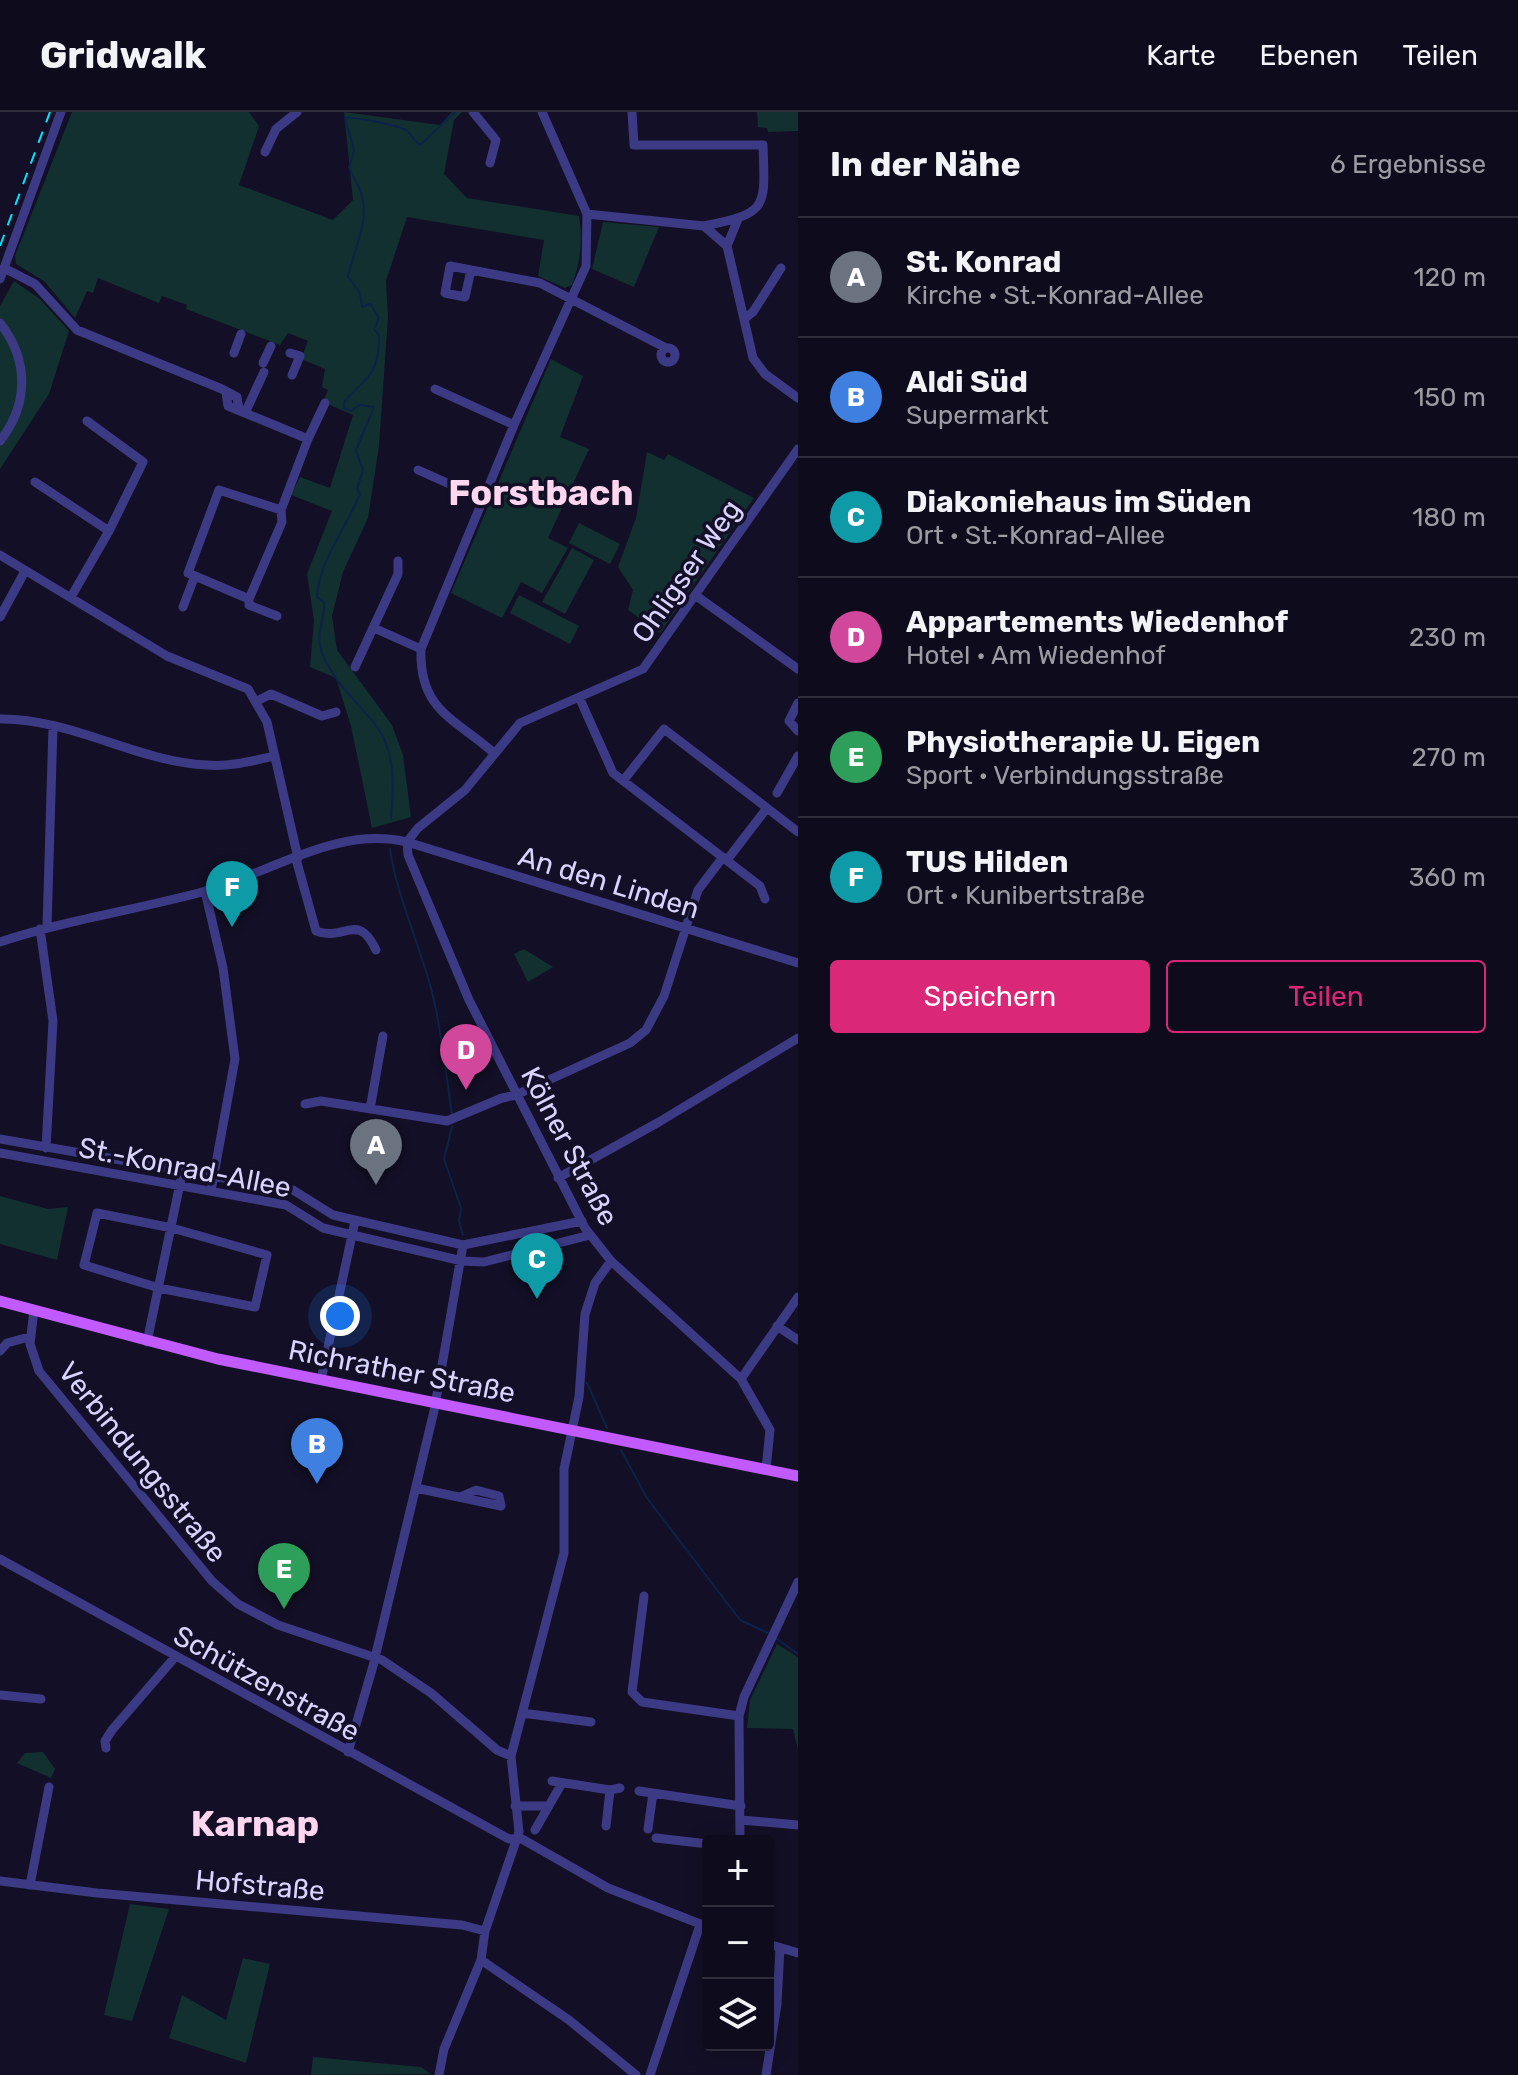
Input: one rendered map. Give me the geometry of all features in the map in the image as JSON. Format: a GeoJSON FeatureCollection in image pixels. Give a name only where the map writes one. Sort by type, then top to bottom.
{"type":"FeatureCollection","features":[{"type":"Feature","properties":{"kind":"main road","name":"Richrather Straße"},"geometry":{"type":"LineString","coordinates":[[0,1301],[147,1342],[798,1476]]}},
{"type":"Feature","properties":{"kind":"street"},"geometry":{"type":"LineString","coordinates":[[0,279],[61,112]]}},
{"type":"Feature","properties":{"kind":"street"},"geometry":{"type":"LineString","coordinates":[[265,152],[276,129],[297,112]]}},
{"type":"Feature","properties":{"kind":"street"},"geometry":{"type":"LineString","coordinates":[[473,112],[496,140],[490,163]]}},
{"type":"Feature","properties":{"kind":"street"},"geometry":{"type":"LineString","coordinates":[[494,753],[440,711],[428,695],[421,665],[421,649],[514,425],[586,266],[587,214],[542,112]]}},
{"type":"Feature","properties":{"kind":"street"},"geometry":{"type":"LineString","coordinates":[[587,214],[704,226],[755,212],[765,194],[763,145],[634,145],[632,112]]}},
{"type":"Feature","properties":{"kind":"street"},"geometry":{"type":"LineString","coordinates":[[738,219],[727,246],[757,365],[798,398]]}},
{"type":"Feature","properties":{"kind":"street"},"geometry":{"type":"LineString","coordinates":[[704,226],[727,246]]}},
{"type":"Feature","properties":{"kind":"street"},"geometry":{"type":"LineString","coordinates":[[4,268],[35,284],[77,330],[226,392],[228,406],[308,439]]}},
{"type":"Feature","properties":{"kind":"street"},"geometry":{"type":"LineString","coordinates":[[744,319],[753,312],[781,268]]}},
{"type":"Feature","properties":{"kind":"street"},"geometry":{"type":"LineString","coordinates":[[471,270],[540,283],[666,348]]}},
{"type":"Feature","properties":{"kind":"street"},"geometry":{"type":"LineString","coordinates":[[0,323],[15,344],[22,377],[19,407],[0,441]]}},
{"type":"Feature","properties":{"kind":"street"},"geometry":{"type":"LineString","coordinates":[[234,353],[241,334]]}},
{"type":"Feature","properties":{"kind":"street"},"geometry":{"type":"LineString","coordinates":[[242,412],[264,368],[271,346]]}},
{"type":"Feature","properties":{"kind":"street"},"geometry":{"type":"LineString","coordinates":[[290,353],[300,356],[292,375]]}},
{"type":"Feature","properties":{"kind":"street"},"geometry":{"type":"LineString","coordinates":[[435,389],[514,425]]}},
{"type":"Feature","properties":{"kind":"street"},"geometry":{"type":"LineString","coordinates":[[277,616],[249,605],[249,599],[282,522],[281,510],[325,403]]}},
{"type":"Feature","properties":{"kind":"street"},"geometry":{"type":"LineString","coordinates":[[71,597],[109,531],[143,462],[87,421]]}},
{"type":"Feature","properties":{"kind":"street","name":"Ohligser Weg"},"geometry":{"type":"LineString","coordinates":[[407,842],[414,831],[465,790],[520,723],[643,669],[798,449]]}},
{"type":"Feature","properties":{"kind":"street"},"geometry":{"type":"LineString","coordinates":[[418,470],[483,499]]}},
{"type":"Feature","properties":{"kind":"street"},"geometry":{"type":"LineString","coordinates":[[35,482],[109,531]]}},
{"type":"Feature","properties":{"kind":"street"},"geometry":{"type":"LineString","coordinates":[[249,599],[194,578],[187,567],[219,490],[281,510]]}},
{"type":"Feature","properties":{"kind":"street"},"geometry":{"type":"LineString","coordinates":[[0,555],[167,656],[248,689],[267,722],[316,931],[323,934],[360,929],[368,934],[376,950]]}},
{"type":"Feature","properties":{"kind":"street"},"geometry":{"type":"LineString","coordinates":[[355,667],[398,574],[398,561]]}},
{"type":"Feature","properties":{"kind":"street"},"geometry":{"type":"LineString","coordinates":[[0,617],[25,571]]}},
{"type":"Feature","properties":{"kind":"street"},"geometry":{"type":"LineString","coordinates":[[183,607],[194,578]]}},
{"type":"Feature","properties":{"kind":"street"},"geometry":{"type":"LineString","coordinates":[[695,595],[798,669]]}},
{"type":"Feature","properties":{"kind":"street"},"geometry":{"type":"LineString","coordinates":[[374,628],[421,649]]}},
{"type":"Feature","properties":{"kind":"street"},"geometry":{"type":"LineString","coordinates":[[257,701],[271,694],[322,716],[336,712]]}},
{"type":"Feature","properties":{"kind":"street"},"geometry":{"type":"LineString","coordinates":[[579,697],[604,760],[623,781],[760,886],[765,899]]}},
{"type":"Feature","properties":{"kind":"street"},"geometry":{"type":"LineString","coordinates":[[798,703],[789,721],[798,731]]}},
{"type":"Feature","properties":{"kind":"street"},"geometry":{"type":"LineString","coordinates":[[0,719],[35,721],[195,764],[236,764],[275,756]]}},
{"type":"Feature","properties":{"kind":"street"},"geometry":{"type":"LineString","coordinates":[[44,1161],[53,1021],[44,928],[53,727]]}},
{"type":"Feature","properties":{"kind":"street"},"geometry":{"type":"LineString","coordinates":[[623,781],[664,729],[798,832]]}},
{"type":"Feature","properties":{"kind":"street"},"geometry":{"type":"LineString","coordinates":[[777,793],[798,756]]}},
{"type":"Feature","properties":{"kind":"street"},"geometry":{"type":"LineString","coordinates":[[305,1104],[321,1101],[447,1121],[516,1095],[630,1043],[646,1030],[660,1006],[700,886],[767,808]]}},
{"type":"Feature","properties":{"kind":"street","name":"An den Linden"},"geometry":{"type":"LineString","coordinates":[[0,942],[44,928],[205,891],[363,838],[407,842],[798,963]]}},
{"type":"Feature","properties":{"kind":"street","name":"Kölner Straße"},"geometry":{"type":"LineString","coordinates":[[407,842],[408,855],[428,904],[516,1095],[590,1235],[611,1261],[741,1379],[770,1430],[766,1469]]}},
{"type":"Feature","properties":{"kind":"street"},"geometry":{"type":"LineString","coordinates":[[205,891],[223,968],[235,1059],[211,1191]]}},
{"type":"Feature","properties":{"kind":"street"},"geometry":{"type":"LineString","coordinates":[[370,1109],[383,1036]]}},
{"type":"Feature","properties":{"kind":"street"},"geometry":{"type":"LineString","coordinates":[[558,1178],[659,1122],[798,1038]]}},
{"type":"Feature","properties":{"kind":"street","name":"St.-Konrad-Allee"},"geometry":{"type":"LineString","coordinates":[[0,1139],[297,1191],[333,1215],[463,1245],[582,1221]]}},
{"type":"Feature","properties":{"kind":"street","name":"St.-Konrad-Allee"},"geometry":{"type":"LineString","coordinates":[[0,1153],[286,1205],[319,1226],[462,1261],[484,1262],[590,1235]]}},
{"type":"Feature","properties":{"kind":"street"},"geometry":{"type":"LineString","coordinates":[[147,1342],[183,1169]]}},
{"type":"Feature","properties":{"kind":"street"},"geometry":{"type":"LineString","coordinates":[[97,1213],[172,1228],[267,1255],[255,1307],[159,1288],[84,1265],[97,1213]]}},
{"type":"Feature","properties":{"kind":"street"},"geometry":{"type":"LineString","coordinates":[[321,1380],[355,1221]]}},
{"type":"Feature","properties":{"kind":"street"},"geometry":{"type":"LineString","coordinates":[[348,1752],[376,1657],[416,1488],[463,1245]]}},
{"type":"Feature","properties":{"kind":"street"},"geometry":{"type":"LineString","coordinates":[[439,2075],[444,2049],[481,1960],[485,1931],[519,1832],[511,1756],[564,1553],[564,1469],[579,1397],[588,1297],[611,1261]]}},
{"type":"Feature","properties":{"kind":"street"},"geometry":{"type":"LineString","coordinates":[[741,1379],[798,1297]]}},
{"type":"Feature","properties":{"kind":"street","name":"Verbindungsstraße"},"geometry":{"type":"LineString","coordinates":[[34,1310],[29,1337],[39,1371],[212,1581],[238,1604],[278,1625],[376,1657],[431,1693],[489,1744],[511,1756]]}},
{"type":"Feature","properties":{"kind":"street"},"geometry":{"type":"LineString","coordinates":[[777,1326],[798,1340]]}},
{"type":"Feature","properties":{"kind":"street"},"geometry":{"type":"LineString","coordinates":[[0,1351],[7,1343],[29,1337]]}},
{"type":"Feature","properties":{"kind":"street"},"geometry":{"type":"LineString","coordinates":[[416,1488],[460,1497]]}},
{"type":"Feature","properties":{"kind":"street","name":"Schützenstraße"},"geometry":{"type":"LineString","coordinates":[[0,1559],[509,1839],[553,1854],[608,1888],[702,1925]]}},
{"type":"Feature","properties":{"kind":"street"},"geometry":{"type":"LineString","coordinates":[[740,1835],[739,1716],[798,1582]]}},
{"type":"Feature","properties":{"kind":"street"},"geometry":{"type":"LineString","coordinates":[[644,1596],[632,1692],[642,1702],[739,1716]]}},
{"type":"Feature","properties":{"kind":"street"},"geometry":{"type":"LineString","coordinates":[[788,1603],[798,1608]]}},
{"type":"Feature","properties":{"kind":"street"},"geometry":{"type":"LineString","coordinates":[[106,1748],[105,1741],[112,1730],[175,1657]]}},
{"type":"Feature","properties":{"kind":"street"},"geometry":{"type":"LineString","coordinates":[[0,1695],[41,1699]]}},
{"type":"Feature","properties":{"kind":"street"},"geometry":{"type":"LineString","coordinates":[[522,1713],[591,1722]]}},
{"type":"Feature","properties":{"kind":"street"},"geometry":{"type":"LineString","coordinates":[[535,1830],[549,1806],[557,1782],[615,1789],[606,1826]]}},
{"type":"Feature","properties":{"kind":"street"},"geometry":{"type":"LineString","coordinates":[[30,1885],[49,1787]]}},
{"type":"Feature","properties":{"kind":"street"},"geometry":{"type":"LineString","coordinates":[[639,1791],[741,1806]]}},
{"type":"Feature","properties":{"kind":"street"},"geometry":{"type":"LineString","coordinates":[[648,1829],[653,1793]]}},
{"type":"Feature","properties":{"kind":"street"},"geometry":{"type":"LineString","coordinates":[[515,1806],[549,1806]]}},
{"type":"Feature","properties":{"kind":"street"},"geometry":{"type":"LineString","coordinates":[[741,1820],[798,1825]]}},
{"type":"Feature","properties":{"kind":"street"},"geometry":{"type":"LineString","coordinates":[[656,1838],[702,1843]]}},
{"type":"Feature","properties":{"kind":"street","name":"Hofstraße"},"geometry":{"type":"LineString","coordinates":[[0,1881],[462,1925],[485,1931]]}},
{"type":"Feature","properties":{"kind":"street"},"geometry":{"type":"LineString","coordinates":[[650,2075],[702,1932]]}},
{"type":"Feature","properties":{"kind":"street"},"geometry":{"type":"LineString","coordinates":[[774,1946],[798,1953]]}},
{"type":"Feature","properties":{"kind":"street"},"geometry":{"type":"LineString","coordinates":[[766,2075],[777,2004],[780,1948]]}},
{"type":"Feature","properties":{"kind":"street"},"geometry":{"type":"LineString","coordinates":[[481,1960],[569,2020],[636,2075]]}},
{"type":"Feature","properties":{"kind":"green space"},"geometry":{"type":"Polygon","coordinates":[[[72,112],[249,112],[259,126],[239,185],[333,220],[353,200],[344,112],[440,125],[452,112],[462,112],[454,120],[444,174],[467,198],[579,216],[579,259],[572,285],[565,288],[538,276],[544,240],[407,217],[386,281],[388,317],[379,446],[368,518],[343,572],[332,616],[337,650],[392,725],[403,755],[411,817],[372,828],[351,726],[336,678],[310,667],[314,620],[307,574],[332,511],[291,495],[300,477],[330,488],[353,415],[323,402],[328,390],[322,387],[325,369],[301,359],[308,341],[288,333],[280,345],[186,309],[187,305],[162,296],[159,303],[98,278],[93,293],[87,291],[75,318],[44,281],[16,264],[15,256],[72,112]]]}},
{"type":"Feature","properties":{"kind":"green space"},"geometry":{"type":"Polygon","coordinates":[[[757,112],[798,112],[798,131],[768,132],[767,128],[758,127],[757,112]]]}},
{"type":"Feature","properties":{"kind":"green space"},"geometry":{"type":"Polygon","coordinates":[[[603,222],[659,227],[634,287],[592,269],[603,222]]]}},
{"type":"Feature","properties":{"kind":"green space"},"geometry":{"type":"Polygon","coordinates":[[[14,281],[40,299],[69,331],[49,394],[0,469],[0,306],[14,281]]]}},
{"type":"Feature","properties":{"kind":"green space"},"geometry":{"type":"Polygon","coordinates":[[[551,359],[583,376],[560,437],[589,449],[548,538],[568,548],[542,593],[521,582],[502,618],[451,593],[551,359]]]}},
{"type":"Feature","properties":{"kind":"green space"},"geometry":{"type":"Polygon","coordinates":[[[647,452],[664,460],[668,454],[754,498],[660,633],[628,610],[633,590],[618,567],[636,518],[647,452]]]}},
{"type":"Feature","properties":{"kind":"green space"},"geometry":{"type":"Polygon","coordinates":[[[579,523],[620,544],[610,564],[569,543],[579,523]]]}},
{"type":"Feature","properties":{"kind":"green space"},"geometry":{"type":"Polygon","coordinates":[[[572,548],[594,560],[565,614],[542,602],[572,548]]]}},
{"type":"Feature","properties":{"kind":"green space"},"geometry":{"type":"Polygon","coordinates":[[[519,595],[579,626],[570,644],[510,613],[519,595]]]}},
{"type":"Feature","properties":{"kind":"green space"},"geometry":{"type":"Polygon","coordinates":[[[524,949],[553,967],[528,982],[514,954],[524,949]]]}},
{"type":"Feature","properties":{"kind":"green space"},"geometry":{"type":"Polygon","coordinates":[[[0,1196],[48,1209],[68,1207],[57,1260],[0,1244],[0,1196]]]}},
{"type":"Feature","properties":{"kind":"green space"},"geometry":{"type":"Polygon","coordinates":[[[777,1644],[798,1657],[798,1750],[793,1729],[747,1728],[750,1700],[777,1644]]]}},
{"type":"Feature","properties":{"kind":"green space"},"geometry":{"type":"Polygon","coordinates":[[[43,1752],[55,1769],[51,1778],[17,1763],[25,1753],[43,1752]]]}},
{"type":"Feature","properties":{"kind":"green space"},"geometry":{"type":"Polygon","coordinates":[[[130,1904],[169,1909],[132,2021],[104,2015],[130,1904]]]}},
{"type":"Feature","properties":{"kind":"green space"},"geometry":{"type":"Polygon","coordinates":[[[243,1958],[270,1964],[246,2063],[169,2038],[182,1995],[226,2020],[243,1958]]]}},
{"type":"Feature","properties":{"kind":"green space"},"geometry":{"type":"Polygon","coordinates":[[[313,2057],[421,2067],[431,2074],[311,2075],[313,2057]]]}},
{"type":"Feature","properties":{"kind":"waterway"},"geometry":{"type":"LineString","coordinates":[[391,819],[393,782],[387,746],[375,724],[331,671],[319,643],[324,608],[324,602],[317,597],[319,583],[328,557],[360,494],[357,489],[363,470],[356,450],[374,407],[359,405],[351,411],[344,408],[344,402],[375,367],[379,348],[379,335],[374,329],[379,318],[370,304],[362,307],[360,293],[348,277],[362,227],[364,207],[361,192],[349,167],[354,150],[345,118],[403,129],[420,145],[455,112]]}},
{"type":"Feature","properties":{"kind":"waterway"},"geometry":{"type":"LineString","coordinates":[[390,849],[397,884],[432,992],[452,1115]]}},
{"type":"Feature","properties":{"kind":"waterway"},"geometry":{"type":"LineString","coordinates":[[452,1127],[444,1159],[461,1208],[459,1221],[463,1235]]}},
{"type":"Feature","properties":{"kind":"waterway"},"geometry":{"type":"LineString","coordinates":[[587,1383],[607,1428]]}},
{"type":"Feature","properties":{"kind":"waterway"},"geometry":{"type":"LineString","coordinates":[[621,1450],[647,1498],[740,1620],[768,1633]]}},
{"type":"Feature","properties":{"kind":"waterway"},"geometry":{"type":"LineString","coordinates":[[777,1639],[798,1654]]}},
{"type":"Feature","properties":{"kind":"railway"},"geometry":{"type":"LineString","coordinates":[[0,246],[50,112]]}},
{"type":"Feature","properties":{"kind":"place","name":"TUS Hilden"},"geometry":{"type":"Point","coordinates":[232,927]}},
{"type":"Feature","properties":{"kind":"place","name":"Appartements Wiedenhof"},"geometry":{"type":"Point","coordinates":[466,1090]}},
{"type":"Feature","properties":{"kind":"place","name":"St. Konrad"},"geometry":{"type":"Point","coordinates":[376,1185]}},
{"type":"Feature","properties":{"kind":"place","name":"Diakoniehaus im Süden"},"geometry":{"type":"Point","coordinates":[537,1299]}},
{"type":"Feature","properties":{"kind":"place","name":"Aldi Süd"},"geometry":{"type":"Point","coordinates":[317,1484]}},
{"type":"Feature","properties":{"kind":"place","name":"Physiotherapie U. Eigen"},"geometry":{"type":"Point","coordinates":[284,1609]}},
{"type":"Feature","properties":{"kind":"district","name":"Forstbach"},"geometry":{"type":"Point","coordinates":[541,492]}},
{"type":"Feature","properties":{"kind":"district","name":"Karnap"},"geometry":{"type":"Point","coordinates":[255,1823]}}]}
